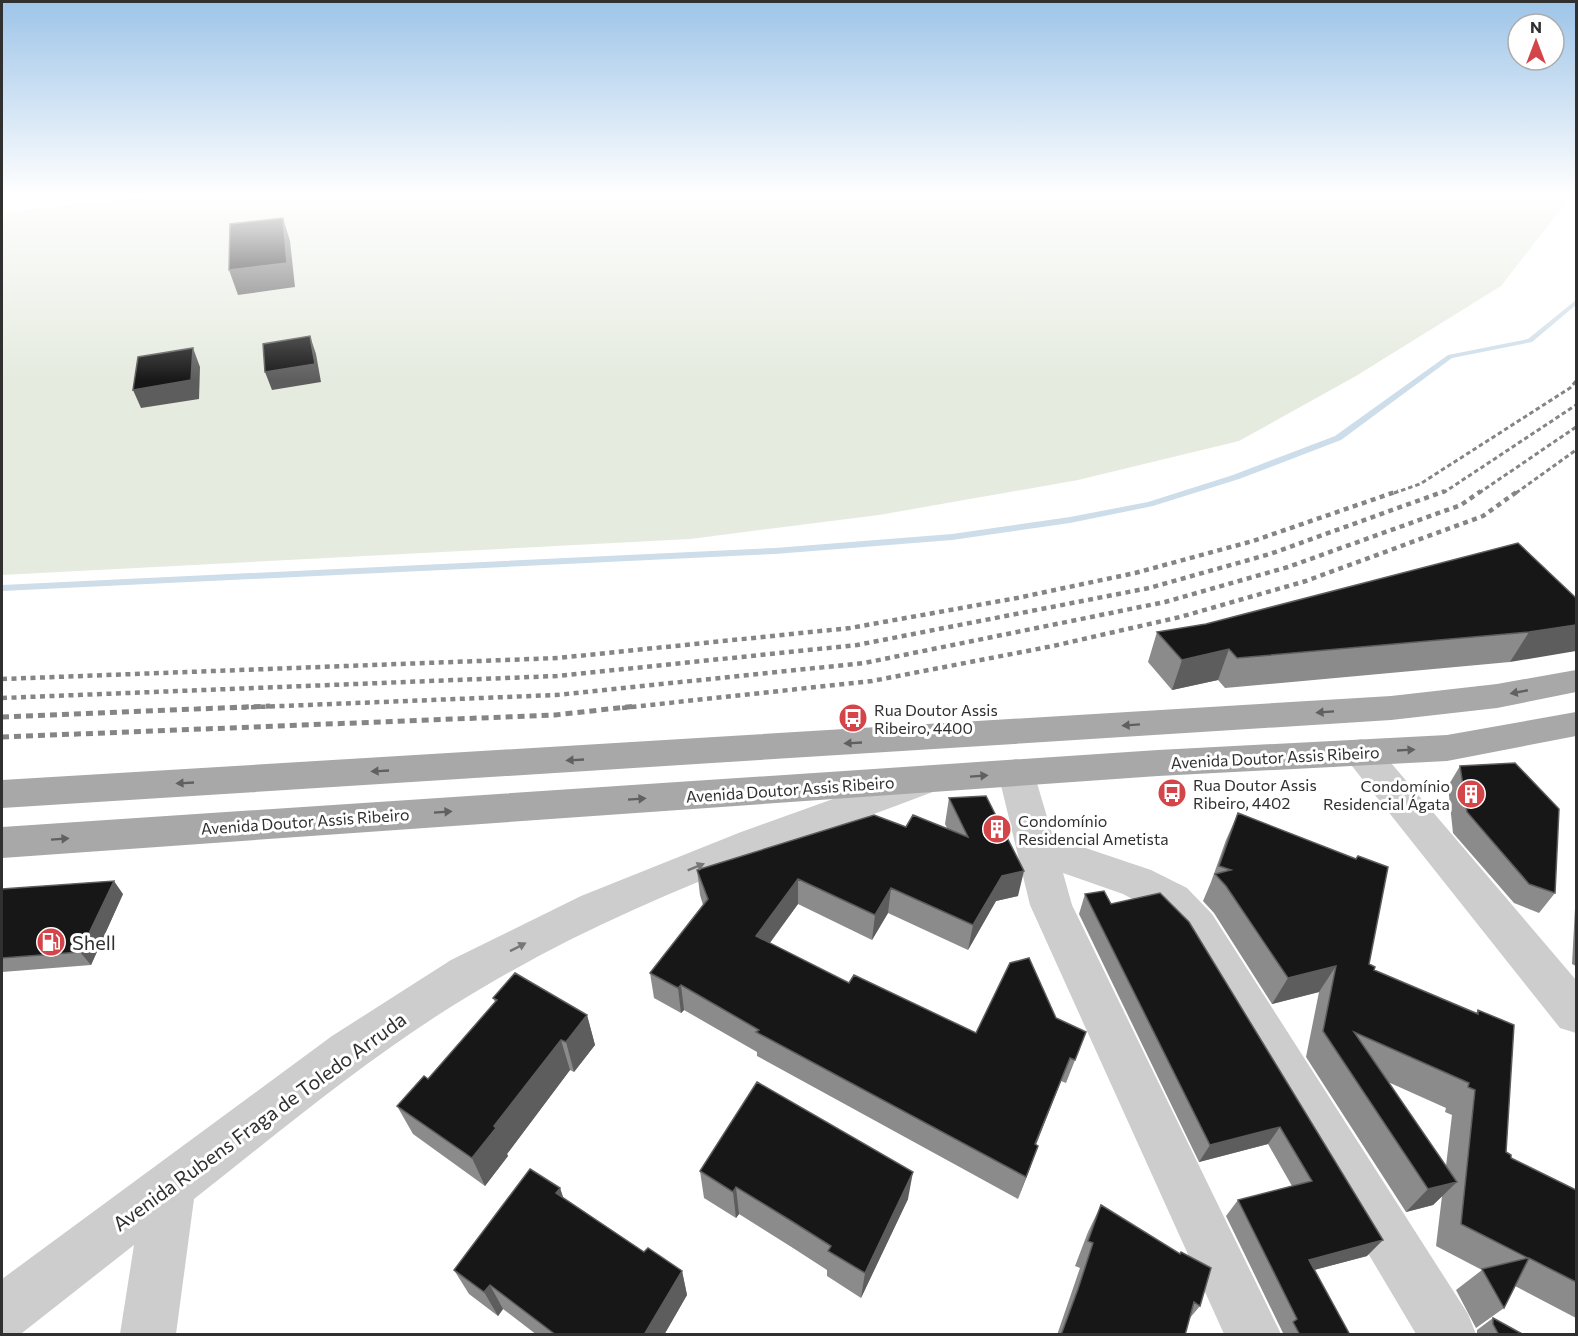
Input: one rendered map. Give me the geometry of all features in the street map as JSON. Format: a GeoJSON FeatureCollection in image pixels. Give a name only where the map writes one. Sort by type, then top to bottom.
{"type":"FeatureCollection","features":[{"type":"Feature","properties":{"kind":"main road"},"geometry":{"type":"LineString","coordinates":[[2,794],[1391,708],[1497,696],[1576,681]]}},
{"type":"Feature","properties":{"kind":"main road","name":"Avenida Doutor Assis Ribeiro"},"geometry":{"type":"LineString","coordinates":[[2,843],[1016,773],[1447,748],[1576,724]]}},
{"type":"Feature","properties":{"kind":"street"},"geometry":{"type":"LineString","coordinates":[[1361,752],[1576,1012]]}},
{"type":"Feature","properties":{"kind":"street"},"geometry":{"type":"LineString","coordinates":[[1016,773],[1051,905],[1253,1335]]}},
{"type":"Feature","properties":{"kind":"street","name":"Avenida Rubens Fraga de Toledo Arruda"},"geometry":{"type":"LineString","coordinates":[[2,1313],[348,1051],[466,974],[596,908],[755,843],[925,780]]}},
{"type":"Feature","properties":{"kind":"street"},"geometry":{"type":"LineString","coordinates":[[1037,848],[1137,882],[1172,900],[1197,927],[1448,1335]]}},
{"type":"Feature","properties":{"kind":"street"},"geometry":{"type":"LineString","coordinates":[[148,1335],[170,1184]]}},
{"type":"Feature","properties":{"kind":"shaded area"},"geometry":{"type":"Polygon","coordinates":[[[2,256],[1524,256],[1501,286],[1356,376],[1239,441],[1078,480],[879,515],[690,539],[2,575],[2,256]]]}},
{"type":"Feature","properties":{"kind":"building"},"geometry":{"type":"Polygon","coordinates":[[[229,256],[286,256],[287,263],[229,270],[229,256]]]}},
{"type":"Feature","properties":{"kind":"building"},"geometry":{"type":"Polygon","coordinates":[[[310,336],[315,364],[265,372],[263,344],[310,336]]]}},
{"type":"Feature","properties":{"kind":"building"},"geometry":{"type":"Polygon","coordinates":[[[193,348],[191,380],[133,390],[138,357],[193,348]]]}},
{"type":"Feature","properties":{"kind":"building"},"geometry":{"type":"Polygon","coordinates":[[[1518,543],[1576,598],[1576,625],[1529,632],[1237,658],[1229,649],[1182,660],[1157,632],[1206,624],[1518,543]]]}},
{"type":"Feature","properties":{"kind":"building"},"geometry":{"type":"Polygon","coordinates":[[[1515,763],[1559,809],[1555,893],[1529,884],[1467,812],[1460,766],[1515,763]]]}},
{"type":"Feature","properties":{"kind":"building"},"geometry":{"type":"Polygon","coordinates":[[[986,796],[1024,871],[1002,876],[973,925],[891,888],[875,915],[798,879],[756,936],[849,983],[854,975],[976,1033],[1010,963],[1029,958],[1056,1018],[1086,1032],[1075,1060],[1070,1058],[1035,1144],[1038,1146],[1026,1177],[756,1032],[759,1030],[681,985],[678,988],[650,973],[708,899],[697,870],[874,815],[906,827],[913,815],[968,837],[949,798],[986,796]]]}},
{"type":"Feature","properties":{"kind":"building"},"geometry":{"type":"Polygon","coordinates":[[[1238,813],[1356,859],[1358,856],[1388,867],[1369,964],[1375,967],[1374,970],[1478,1014],[1478,1010],[1514,1025],[1506,1152],[1511,1155],[1511,1158],[1576,1190],[1576,1282],[1529,1258],[1504,1308],[1482,1269],[1528,1258],[1461,1224],[1475,1090],[1468,1087],[1469,1083],[1354,1032],[1457,1182],[1428,1189],[1323,1031],[1336,966],[1288,978],[1226,886],[1215,874],[1231,870],[1219,866],[1238,813]]]}},
{"type":"Feature","properties":{"kind":"building","name":"Shell"},"geometry":{"type":"Polygon","coordinates":[[[114,881],[80,952],[2,958],[2,889],[114,881]]]}},
{"type":"Feature","properties":{"kind":"building"},"geometry":{"type":"Polygon","coordinates":[[[1104,891],[1111,904],[1160,893],[1189,922],[1383,1240],[1309,1260],[1350,1335],[1300,1335],[1293,1322],[1297,1319],[1238,1200],[1312,1181],[1280,1127],[1210,1145],[1085,894],[1104,891]]]}},
{"type":"Feature","properties":{"kind":"building"},"geometry":{"type":"Polygon","coordinates":[[[515,973],[587,1015],[566,1042],[561,1040],[472,1158],[397,1106],[424,1076],[428,1079],[497,1000],[493,998],[515,973]]]}},
{"type":"Feature","properties":{"kind":"building"},"geometry":{"type":"Polygon","coordinates":[[[757,1082],[913,1172],[865,1273],[828,1251],[831,1246],[793,1222],[736,1187],[733,1192],[700,1171],[757,1082]]]}},
{"type":"Feature","properties":{"kind":"building"},"geometry":{"type":"Polygon","coordinates":[[[530,1169],[560,1188],[556,1193],[644,1252],[648,1248],[682,1271],[644,1335],[556,1335],[490,1285],[484,1292],[454,1270],[530,1169]]]}},
{"type":"Feature","properties":{"kind":"building"},"geometry":{"type":"Polygon","coordinates":[[[1101,1205],[1180,1254],[1181,1252],[1211,1268],[1200,1306],[1194,1302],[1185,1335],[1061,1335],[1093,1243],[1088,1241],[1101,1205]]]}},
{"type":"Feature","properties":{"kind":"building"},"geometry":{"type":"Polygon","coordinates":[[[1493,1318],[1524,1335],[1499,1335],[1493,1324],[1493,1318]]]}},
{"type":"Feature","properties":{"kind":"waterway"},"geometry":{"type":"LineString","coordinates":[[2,588],[775,551],[952,537],[1070,520],[1150,504],[1236,477],[1338,438],[1450,356],[1530,341],[1576,302]]}},
{"type":"Feature","properties":{"kind":"railway"},"geometry":{"type":"LineString","coordinates":[[1394,493],[1420,484],[1570,388],[1576,381]]}},
{"type":"Feature","properties":{"kind":"railway"},"geometry":{"type":"LineString","coordinates":[[1443,493],[1576,405]]}},
{"type":"Feature","properties":{"kind":"railway"},"geometry":{"type":"LineString","coordinates":[[1479,493],[1576,427]]}},
{"type":"Feature","properties":{"kind":"railway"},"geometry":{"type":"LineString","coordinates":[[1516,493],[1576,450]]}},
{"type":"Feature","properties":{"kind":"railway"},"geometry":{"type":"LineString","coordinates":[[2,679],[558,658],[850,628],[1017,598],[1135,573],[1253,541],[1398,491]]}},
{"type":"Feature","properties":{"kind":"railway"},"geometry":{"type":"LineString","coordinates":[[2,698],[557,676],[857,645],[1149,588],[1270,554],[1445,491]]}},
{"type":"Feature","properties":{"kind":"railway"},"geometry":{"type":"LineString","coordinates":[[232,708],[556,695],[864,663],[1165,602],[1288,567],[1461,505],[1481,491]]}},
{"type":"Feature","properties":{"kind":"railway"},"geometry":{"type":"LineString","coordinates":[[622,708],[872,681],[1053,646],[1180,617],[1306,581],[1483,516],[1518,491]]}},
{"type":"Feature","properties":{"kind":"railway"},"geometry":{"type":"LineString","coordinates":[[2,717],[270,706]]}},
{"type":"Feature","properties":{"kind":"railway"},"geometry":{"type":"LineString","coordinates":[[2,737],[555,715],[636,706]]}},
{"type":"Feature","properties":{"kind":"place","name":"Rua Doutor Assis Ribeiro, 4400"},"geometry":{"type":"Point","coordinates":[853,718]}},
{"type":"Feature","properties":{"kind":"place","name":"Rua Doutor Assis Ribeiro, 4402"},"geometry":{"type":"Point","coordinates":[1172,793]}},
{"type":"Feature","properties":{"kind":"place","name":"Condomínio Residencial Ágata"},"geometry":{"type":"Point","coordinates":[1471,794]}},
{"type":"Feature","properties":{"kind":"place","name":"Condomínio Residencial Ametista"},"geometry":{"type":"Point","coordinates":[997,829]}},
{"type":"Feature","properties":{"kind":"place","name":"Shell"},"geometry":{"type":"Point","coordinates":[51,942]}}]}
